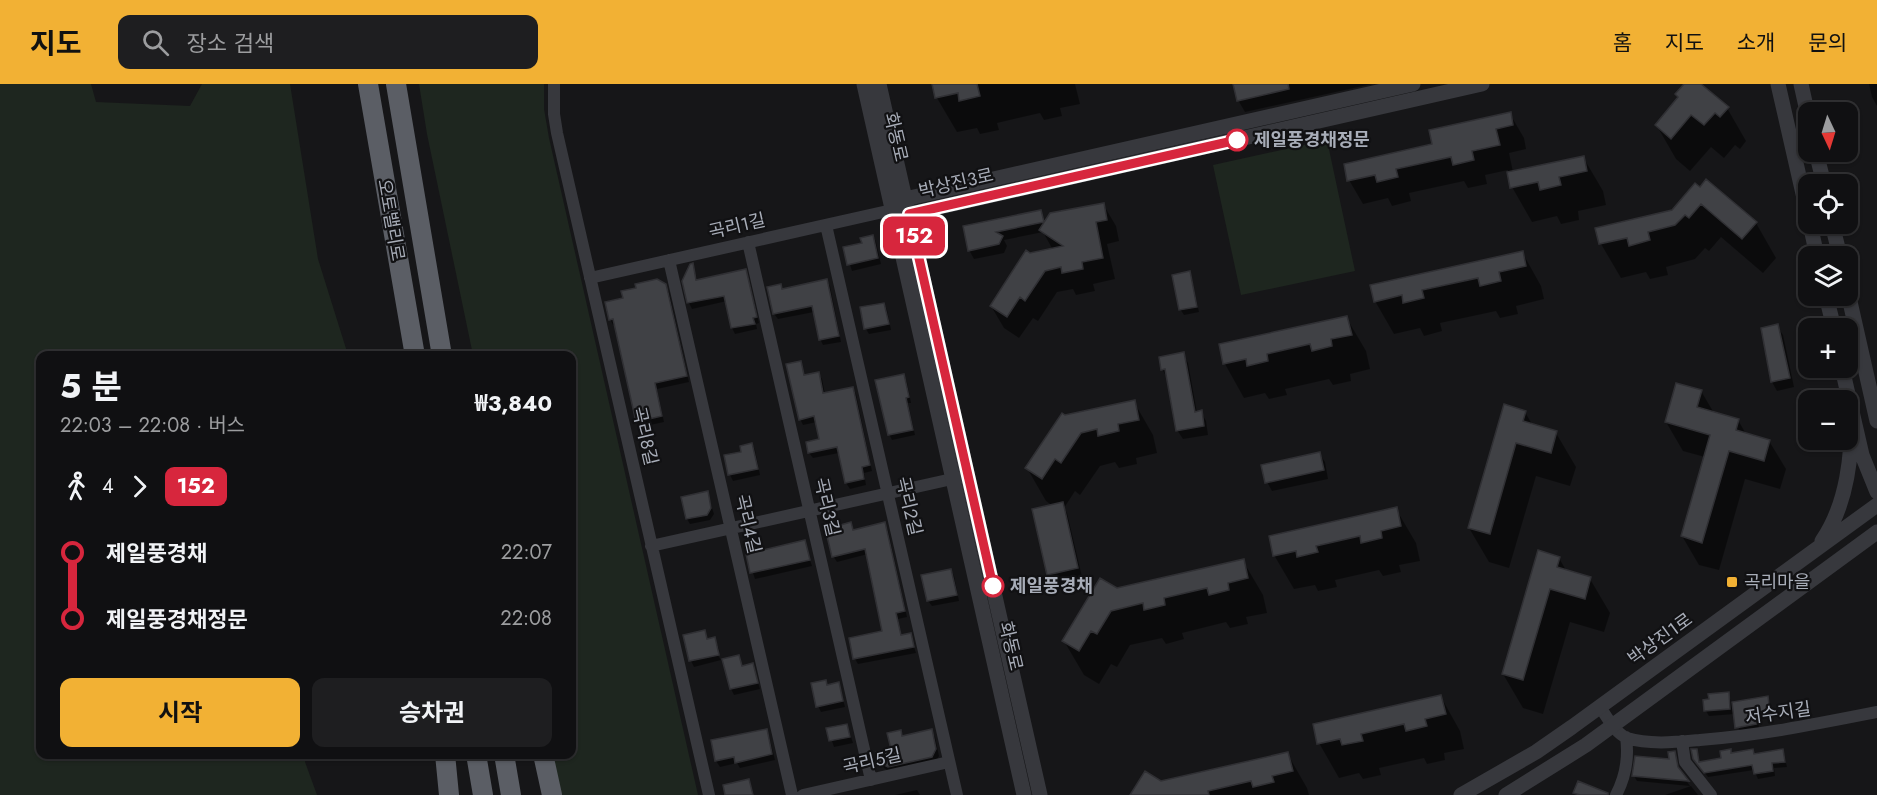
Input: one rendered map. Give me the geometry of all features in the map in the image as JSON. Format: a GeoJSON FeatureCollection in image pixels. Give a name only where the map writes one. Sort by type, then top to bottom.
{"type":"FeatureCollection","features":[{"type":"Feature","properties":{"kind":"highway","name":"오토밸리로"},"geometry":{"type":"LineString","coordinates":[[368,84],[414,351]]}},
{"type":"Feature","properties":{"kind":"highway","name":"오토밸리로"},"geometry":{"type":"LineString","coordinates":[[396,84],[428,262],[441,351]]}},
{"type":"Feature","properties":{"kind":"highway"},"geometry":{"type":"LineString","coordinates":[[428,262],[452,351]]}},
{"type":"Feature","properties":{"kind":"highway"},"geometry":{"type":"LineString","coordinates":[[445,759],[449,795]]}},
{"type":"Feature","properties":{"kind":"highway"},"geometry":{"type":"LineString","coordinates":[[477,759],[483,795]]}},
{"type":"Feature","properties":{"kind":"highway"},"geometry":{"type":"LineString","coordinates":[[505,759],[511,795]]}},
{"type":"Feature","properties":{"kind":"highway"},"geometry":{"type":"LineString","coordinates":[[544,759],[552,795]]}},
{"type":"Feature","properties":{"kind":"street","name":"곡리8길"},"geometry":{"type":"LineString","coordinates":[[554,84],[557,134],[709,795]]}},
{"type":"Feature","properties":{"kind":"street","name":"화동로"},"geometry":{"type":"LineString","coordinates":[[864,84],[892,210],[1040,795]]}},
{"type":"Feature","properties":{"kind":"street","name":"화동로"},"geometry":{"type":"LineString","coordinates":[[879,84],[907,206],[1024,795]]}},
{"type":"Feature","properties":{"kind":"street","name":"박상진3로"},"geometry":{"type":"LineString","coordinates":[[892,210],[1413,84]]}},
{"type":"Feature","properties":{"kind":"street","name":"박상진3로"},"geometry":{"type":"LineString","coordinates":[[907,206],[1482,84]]}},
{"type":"Feature","properties":{"kind":"street"},"geometry":{"type":"LineString","coordinates":[[1778,84],[1798,174]]}},
{"type":"Feature","properties":{"kind":"street"},"geometry":{"type":"LineString","coordinates":[[1801,84],[1805,102]]}},
{"type":"Feature","properties":{"kind":"street","name":"곡리1길"},"geometry":{"type":"LineString","coordinates":[[590,278],[892,210]]}},
{"type":"Feature","properties":{"kind":"street","name":"곡리2길"},"geometry":{"type":"LineString","coordinates":[[826,225],[957,795]]}},
{"type":"Feature","properties":{"kind":"street","name":"곡리3길"},"geometry":{"type":"LineString","coordinates":[[748,242],[871,780]]}},
{"type":"Feature","properties":{"kind":"street","name":"곡리4길"},"geometry":{"type":"LineString","coordinates":[[669,260],[792,795]]}},
{"type":"Feature","properties":{"kind":"street"},"geometry":{"type":"LineString","coordinates":[[1851,306],[1877,420]]}},
{"type":"Feature","properties":{"kind":"street"},"geometry":{"type":"LineString","coordinates":[[1858,437],[1862,455],[1877,492]]}},
{"type":"Feature","properties":{"kind":"street"},"geometry":{"type":"LineString","coordinates":[[1816,550],[1830,529],[1842,499],[1850,450]]}},
{"type":"Feature","properties":{"kind":"street"},"geometry":{"type":"LineString","coordinates":[[651,546],[960,477]]}},
{"type":"Feature","properties":{"kind":"street","name":"박상진1로"},"geometry":{"type":"LineString","coordinates":[[1461,795],[1536,752],[1877,505]]}},
{"type":"Feature","properties":{"kind":"street"},"geometry":{"type":"LineString","coordinates":[[1506,795],[1548,770],[1613,725],[1877,532]]}},
{"type":"Feature","properties":{"kind":"street"},"geometry":{"type":"LineString","coordinates":[[1600,707],[1613,725],[1626,737],[1627,761],[1624,779],[1616,795]]}},
{"type":"Feature","properties":{"kind":"street","name":"저수지길"},"geometry":{"type":"LineString","coordinates":[[1626,737],[1639,740],[1682,741],[1783,731],[1877,712]]}},
{"type":"Feature","properties":{"kind":"street"},"geometry":{"type":"LineString","coordinates":[[1682,741],[1685,762],[1711,795]]}},
{"type":"Feature","properties":{"kind":"street","name":"곡리5길"},"geometry":{"type":"LineString","coordinates":[[803,795],[950,762]]}},
{"type":"Feature","properties":{"kind":"shaded area"},"geometry":{"type":"Polygon","coordinates":[[[0,84],[91,84],[96,102],[190,106],[202,84],[290,84],[318,259],[347,351],[36,351],[36,759],[306,759],[317,795],[0,795],[0,84]]]}},
{"type":"Feature","properties":{"kind":"shaded area"},"geometry":{"type":"Polygon","coordinates":[[[419,84],[544,84],[544,109],[549,138],[698,795],[561,795],[553,759],[576,759],[576,351],[472,351],[427,134],[419,84]]]}},
{"type":"Feature","properties":{"kind":"shaded area"},"geometry":{"type":"Polygon","coordinates":[[[1327,140],[1355,271],[1241,295],[1213,165],[1327,140]]]}},
{"type":"Feature","properties":{"kind":"building"},"geometry":{"type":"Polygon","coordinates":[[[932,84],[977,84],[980,96],[959,101],[958,93],[935,98],[932,84]]]}},
{"type":"Feature","properties":{"kind":"building"},"geometry":{"type":"Polygon","coordinates":[[[1233,84],[1288,84],[1289,89],[1237,101],[1233,84]]]}},
{"type":"Feature","properties":{"kind":"building"},"geometry":{"type":"Polygon","coordinates":[[[1684,84],[1701,84],[1729,107],[1720,117],[1715,113],[1704,125],[1691,115],[1671,139],[1655,125],[1678,97],[1675,94],[1684,84]]]}},
{"type":"Feature","properties":{"kind":"building"},"geometry":{"type":"Polygon","coordinates":[[[1511,112],[1513,125],[1496,129],[1500,145],[1472,151],[1474,160],[1453,165],[1451,157],[1396,169],[1398,177],[1377,182],[1375,175],[1347,181],[1344,164],[1432,144],[1429,130],[1511,112]]]}},
{"type":"Feature","properties":{"kind":"building"},"geometry":{"type":"Polygon","coordinates":[[[1584,156],[1587,171],[1559,177],[1561,185],[1540,190],[1538,182],[1510,188],[1507,172],[1584,156]]]}},
{"type":"Feature","properties":{"kind":"building"},"geometry":{"type":"Polygon","coordinates":[[[1706,179],[1757,222],[1742,239],[1701,204],[1689,218],[1685,215],[1675,225],[1648,232],[1650,240],[1629,246],[1627,238],[1599,244],[1595,228],[1672,210],[1695,183],[1700,187],[1706,179]]]}},
{"type":"Feature","properties":{"kind":"building"},"geometry":{"type":"Polygon","coordinates":[[[1104,203],[1107,220],[1096,222],[1103,258],[1082,262],[1083,269],[1062,273],[1061,267],[1045,271],[1025,301],[1020,297],[1007,317],[990,306],[1026,250],[1030,253],[1063,246],[1039,230],[1050,213],[1104,203]]]}},
{"type":"Feature","properties":{"kind":"building"},"geometry":{"type":"Polygon","coordinates":[[[1041,210],[1044,222],[996,232],[1003,236],[999,244],[968,251],[963,226],[1041,210]]]}},
{"type":"Feature","properties":{"kind":"building"},"geometry":{"type":"Polygon","coordinates":[[[873,235],[878,258],[847,265],[843,247],[862,243],[860,238],[873,235]]]}},
{"type":"Feature","properties":{"kind":"building"},"geometry":{"type":"Polygon","coordinates":[[[1523,251],[1526,266],[1499,272],[1501,281],[1480,286],[1478,278],[1422,290],[1424,298],[1403,303],[1402,295],[1374,302],[1370,285],[1523,251]]]}},
{"type":"Feature","properties":{"kind":"building"},"geometry":{"type":"Polygon","coordinates":[[[693,263],[696,280],[746,269],[757,317],[753,318],[755,324],[731,328],[724,296],[687,303],[682,281],[690,264],[693,263]]]}},
{"type":"Feature","properties":{"kind":"building"},"geometry":{"type":"Polygon","coordinates":[[[1190,271],[1197,307],[1179,310],[1172,275],[1190,271]]]}},
{"type":"Feature","properties":{"kind":"building"},"geometry":{"type":"Polygon","coordinates":[[[657,279],[666,284],[687,376],[655,383],[662,416],[636,422],[613,319],[609,320],[605,302],[623,298],[621,291],[636,288],[635,284],[657,279]]]}},
{"type":"Feature","properties":{"kind":"building"},"geometry":{"type":"Polygon","coordinates":[[[827,279],[839,336],[819,340],[812,306],[773,314],[767,287],[781,284],[782,289],[827,279]]]}},
{"type":"Feature","properties":{"kind":"building"},"geometry":{"type":"Polygon","coordinates":[[[884,303],[889,324],[864,329],[860,307],[884,303]]]}},
{"type":"Feature","properties":{"kind":"building"},"geometry":{"type":"Polygon","coordinates":[[[1347,316],[1352,335],[1331,339],[1332,346],[1312,351],[1310,344],[1267,354],[1268,361],[1247,366],[1246,359],[1223,364],[1219,344],[1347,316]]]}},
{"type":"Feature","properties":{"kind":"building"},"geometry":{"type":"Polygon","coordinates":[[[1778,324],[1790,378],[1771,382],[1761,328],[1778,324]]]}},
{"type":"Feature","properties":{"kind":"building"},"geometry":{"type":"Polygon","coordinates":[[[1184,352],[1195,412],[1202,410],[1204,426],[1176,431],[1165,369],[1161,370],[1159,357],[1184,352]]]}},
{"type":"Feature","properties":{"kind":"building"},"geometry":{"type":"Polygon","coordinates":[[[801,361],[804,375],[819,372],[823,393],[853,387],[870,465],[862,467],[864,479],[845,483],[837,447],[808,453],[806,442],[819,439],[814,416],[799,420],[786,364],[801,361]]]}},
{"type":"Feature","properties":{"kind":"building"},"geometry":{"type":"Polygon","coordinates":[[[904,374],[909,397],[906,398],[913,430],[888,435],[875,380],[904,374]]]}},
{"type":"Feature","properties":{"kind":"building"},"geometry":{"type":"Polygon","coordinates":[[[1676,383],[1702,390],[1697,407],[1739,419],[1736,430],[1770,440],[1764,461],[1729,451],[1702,543],[1681,536],[1710,435],[1665,422],[1676,383]]]}},
{"type":"Feature","properties":{"kind":"building"},"geometry":{"type":"Polygon","coordinates":[[[1135,400],[1139,420],[1118,424],[1119,431],[1098,436],[1097,429],[1081,433],[1061,463],[1055,459],[1042,479],[1025,468],[1062,413],[1065,415],[1135,400]]]}},
{"type":"Feature","properties":{"kind":"building"},"geometry":{"type":"Polygon","coordinates":[[[1504,404],[1526,411],[1523,421],[1557,431],[1551,453],[1516,443],[1490,534],[1468,528],[1504,404]]]}},
{"type":"Feature","properties":{"kind":"building"},"geometry":{"type":"Polygon","coordinates":[[[752,443],[758,469],[728,475],[724,455],[741,452],[740,446],[752,443]]]}},
{"type":"Feature","properties":{"kind":"building"},"geometry":{"type":"Polygon","coordinates":[[[1320,452],[1324,470],[1265,483],[1261,465],[1320,452]]]}},
{"type":"Feature","properties":{"kind":"building"},"geometry":{"type":"Polygon","coordinates":[[[708,491],[711,508],[707,515],[686,519],[681,497],[708,491]]]}},
{"type":"Feature","properties":{"kind":"building"},"geometry":{"type":"Polygon","coordinates":[[[1063,502],[1078,568],[1047,575],[1032,509],[1063,502]]]}},
{"type":"Feature","properties":{"kind":"building"},"geometry":{"type":"Polygon","coordinates":[[[1397,507],[1401,526],[1381,531],[1382,538],[1361,543],[1360,536],[1316,546],[1318,552],[1297,557],[1296,551],[1273,556],[1269,536],[1397,507]]]}},
{"type":"Feature","properties":{"kind":"building"},"geometry":{"type":"Polygon","coordinates":[[[851,522],[853,530],[885,522],[905,611],[896,613],[901,635],[911,633],[914,647],[853,659],[849,638],[882,631],[865,549],[832,557],[826,532],[851,522]]]}},
{"type":"Feature","properties":{"kind":"building"},"geometry":{"type":"Polygon","coordinates":[[[805,540],[810,560],[750,573],[746,554],[805,540]]]}},
{"type":"Feature","properties":{"kind":"building"},"geometry":{"type":"Polygon","coordinates":[[[1538,550],[1560,557],[1557,567],[1591,577],[1585,599],[1550,589],[1523,680],[1502,674],[1538,550]]]}},
{"type":"Feature","properties":{"kind":"building"},"geometry":{"type":"Polygon","coordinates":[[[1244,559],[1248,578],[1228,583],[1229,590],[1209,595],[1207,588],[1164,598],[1165,605],[1144,610],[1143,603],[1111,611],[1097,634],[1091,631],[1079,651],[1062,641],[1100,578],[1117,588],[1244,559]]]}},
{"type":"Feature","properties":{"kind":"building"},"geometry":{"type":"Polygon","coordinates":[[[951,569],[957,595],[927,601],[921,575],[951,569]]]}},
{"type":"Feature","properties":{"kind":"building"},"geometry":{"type":"Polygon","coordinates":[[[705,630],[707,639],[715,637],[719,655],[689,661],[683,635],[705,630]]]}},
{"type":"Feature","properties":{"kind":"building"},"geometry":{"type":"Polygon","coordinates":[[[739,655],[742,666],[753,663],[758,683],[730,689],[722,659],[739,655]]]}},
{"type":"Feature","properties":{"kind":"building"},"geometry":{"type":"Polygon","coordinates":[[[826,680],[827,685],[839,682],[843,701],[816,707],[811,683],[826,680]]]}},
{"type":"Feature","properties":{"kind":"building"},"geometry":{"type":"Polygon","coordinates":[[[1729,692],[1730,709],[1704,711],[1703,700],[1709,699],[1708,694],[1729,692]]]}},
{"type":"Feature","properties":{"kind":"building"},"geometry":{"type":"Polygon","coordinates":[[[1441,695],[1446,714],[1425,719],[1427,726],[1406,731],[1404,724],[1361,734],[1363,741],[1342,745],[1340,739],[1317,744],[1313,724],[1441,695]]]}},
{"type":"Feature","properties":{"kind":"building"},"geometry":{"type":"Polygon","coordinates":[[[1768,696],[1770,713],[1756,715],[1757,724],[1735,728],[1732,702],[1768,696]]]}},
{"type":"Feature","properties":{"kind":"building"},"geometry":{"type":"Polygon","coordinates":[[[847,724],[850,737],[829,741],[826,728],[847,724]]]}},
{"type":"Feature","properties":{"kind":"building"},"geometry":{"type":"Polygon","coordinates":[[[767,729],[772,754],[735,763],[734,757],[715,761],[711,740],[767,729]]]}},
{"type":"Feature","properties":{"kind":"building"},"geometry":{"type":"Polygon","coordinates":[[[932,729],[936,749],[932,757],[888,767],[878,762],[876,752],[891,749],[887,733],[901,730],[902,736],[932,729]]]}},
{"type":"Feature","properties":{"kind":"building"},"geometry":{"type":"Polygon","coordinates":[[[1691,749],[1697,749],[1699,762],[1721,758],[1720,751],[1731,749],[1731,753],[1753,749],[1754,754],[1783,749],[1785,762],[1772,763],[1773,771],[1754,774],[1752,765],[1704,773],[1693,759],[1691,749]]]}},
{"type":"Feature","properties":{"kind":"building"},"geometry":{"type":"Polygon","coordinates":[[[1675,751],[1678,767],[1689,781],[1632,776],[1635,756],[1669,759],[1668,752],[1675,751]]]}},
{"type":"Feature","properties":{"kind":"building"},"geometry":{"type":"Polygon","coordinates":[[[1288,752],[1293,771],[1272,776],[1274,782],[1253,787],[1251,781],[1208,791],[1209,795],[1130,795],[1145,771],[1161,781],[1288,752]]]}},
{"type":"Feature","properties":{"kind":"building"},"geometry":{"type":"Polygon","coordinates":[[[749,779],[753,795],[725,795],[723,785],[749,779]]]}},
{"type":"Feature","properties":{"kind":"building"},"geometry":{"type":"Polygon","coordinates":[[[1578,781],[1608,793],[1608,795],[1573,793],[1578,781]]]}},
{"type":"Feature","properties":{"kind":"bus line","name":"152"},"geometry":{"type":"LineString","coordinates":[[993,586],[909,214],[1237,140]]}},
{"type":"Feature","properties":{"kind":"place","name":"제일풍경채정문"},"geometry":{"type":"Point","coordinates":[1237,140]}},
{"type":"Feature","properties":{"kind":"place","name":"곡리마을"},"geometry":{"type":"Point","coordinates":[1732,582]}},
{"type":"Feature","properties":{"kind":"place","name":"제일풍경채"},"geometry":{"type":"Point","coordinates":[993,586]}}]}
